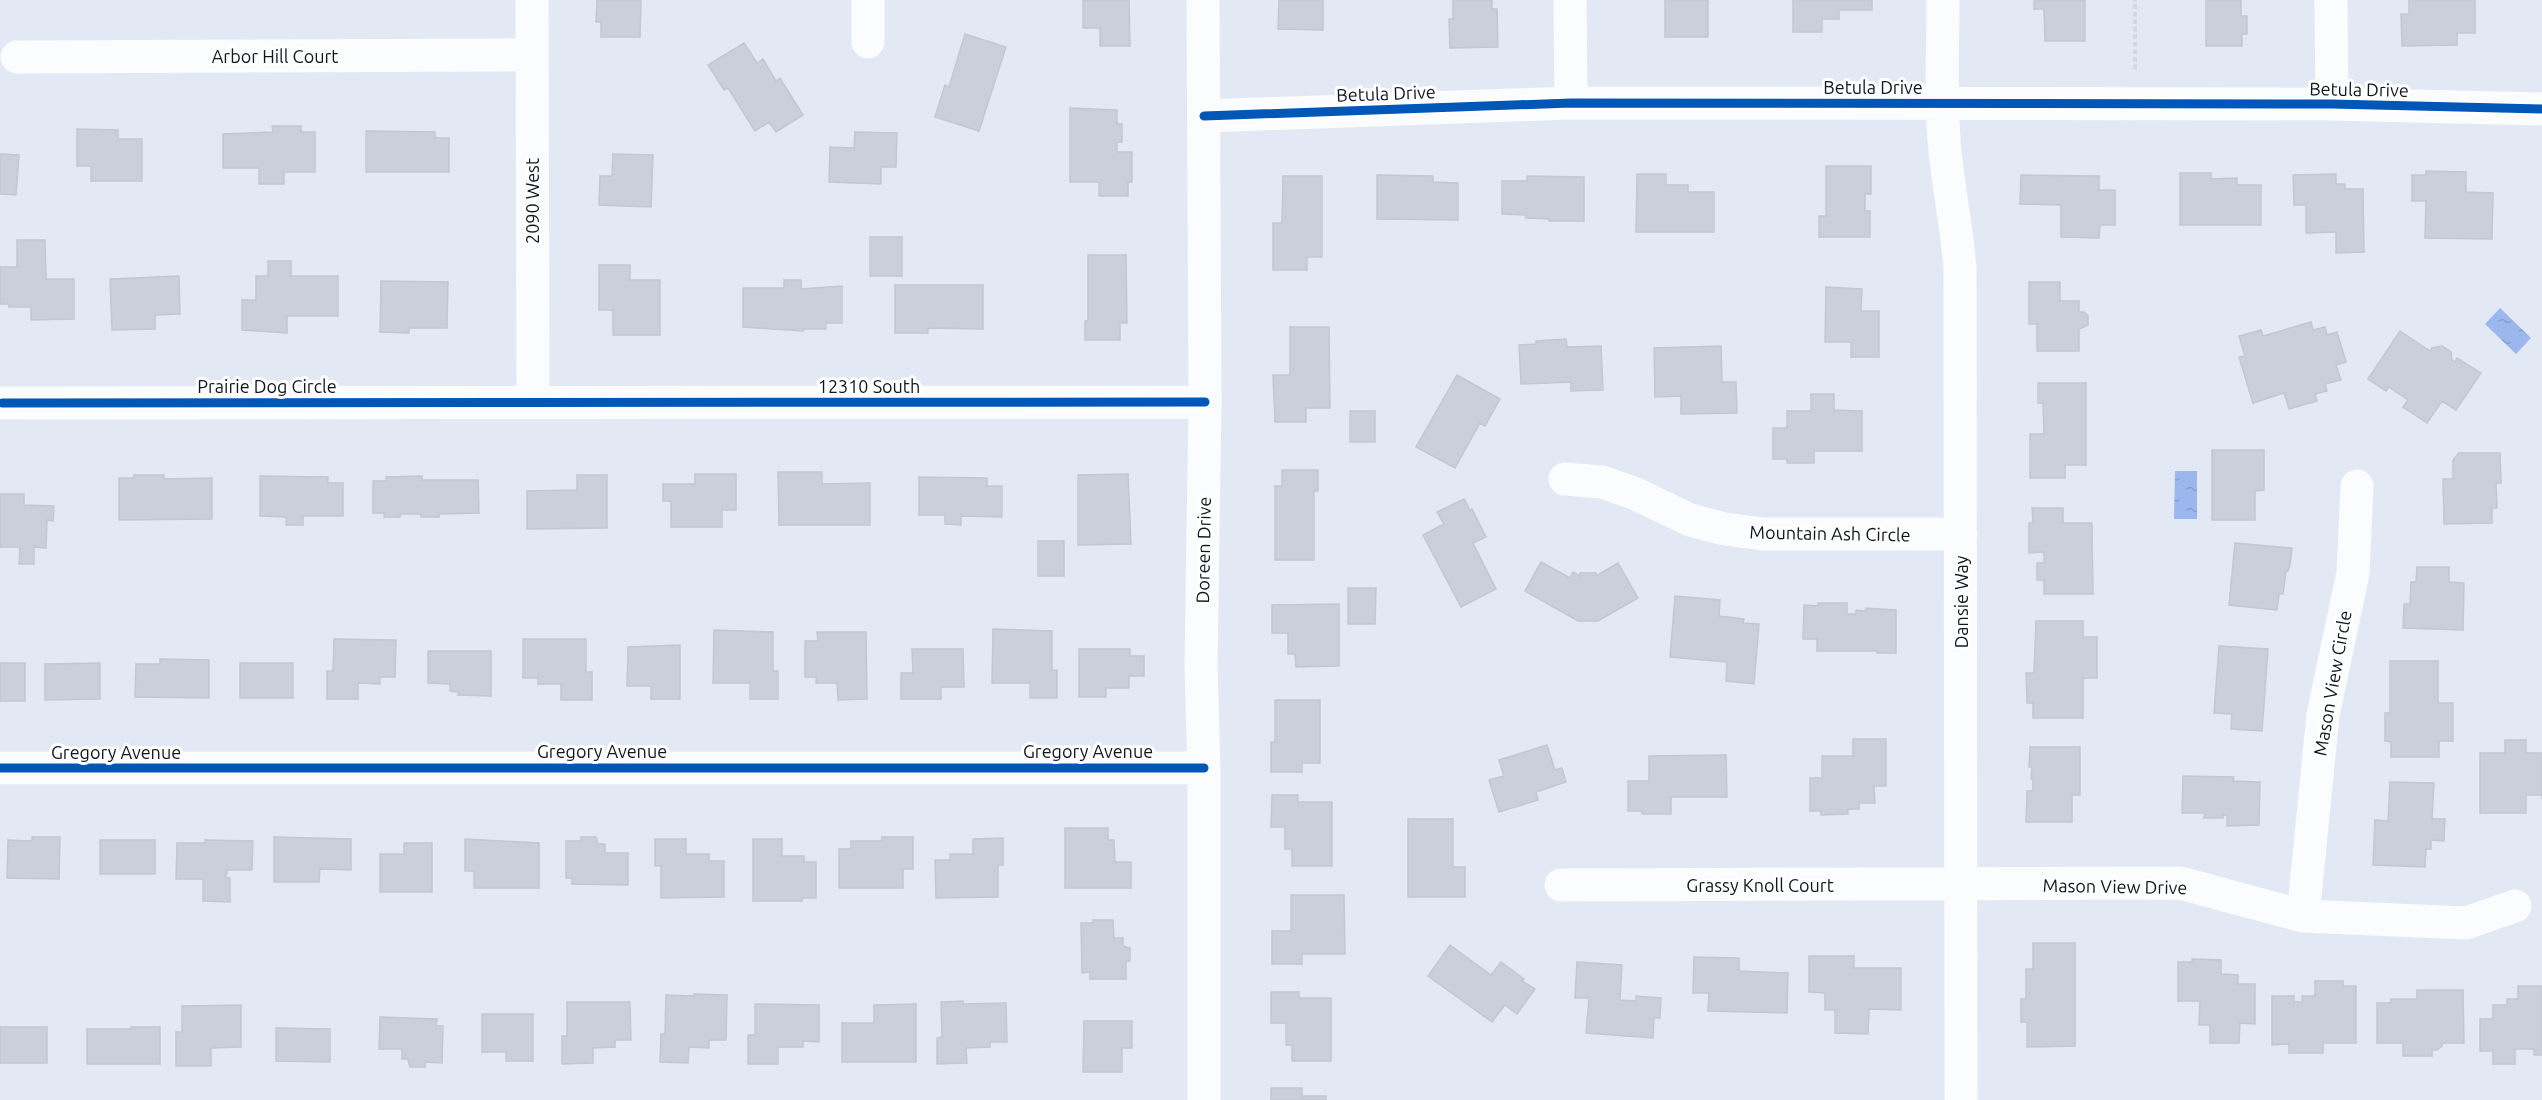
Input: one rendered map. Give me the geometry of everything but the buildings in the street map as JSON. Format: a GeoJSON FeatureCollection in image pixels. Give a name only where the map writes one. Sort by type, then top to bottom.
{"type":"FeatureCollection","features":[{"type":"Feature","properties":{"kind":"street","name":"2090 West"},"geometry":{"type":"LineString","coordinates":[[532,0],[533,402]]}},
{"type":"Feature","properties":{"kind":"street"},"geometry":{"type":"LineString","coordinates":[[868,0],[868,42]]}},
{"type":"Feature","properties":{"kind":"street","name":"Doreen Drive"},"geometry":{"type":"LineString","coordinates":[[1203,0],[1205,402],[1201,666],[1204,768],[1204,1100]]}},
{"type":"Feature","properties":{"kind":"street"},"geometry":{"type":"LineString","coordinates":[[1570,0],[1571,103]]}},
{"type":"Feature","properties":{"kind":"street","name":"Dansie Way"},"geometry":{"type":"LineString","coordinates":[[1943,0],[1945,151],[1957,227],[1960,269],[1961,1100]]}},
{"type":"Feature","properties":{"kind":"street"},"geometry":{"type":"LineString","coordinates":[[2331,0],[2332,104]]}},
{"type":"Feature","properties":{"kind":"street","name":"Arbor Hill Court"},"geometry":{"type":"LineString","coordinates":[[17,57],[532,55]]}},
{"type":"Feature","properties":{"kind":"street","name":"Betula Drive"},"geometry":{"type":"LineString","coordinates":[[1204,116],[1571,103],[2332,104],[2542,109]]}},
{"type":"Feature","properties":{"kind":"street","name":"12310 South"},"geometry":{"type":"LineString","coordinates":[[533,402],[1205,402]]}},
{"type":"Feature","properties":{"kind":"street","name":"Prairie Dog Circle"},"geometry":{"type":"LineString","coordinates":[[2,403],[533,402]]}},
{"type":"Feature","properties":{"kind":"street","name":"Mountain Ash Circle"},"geometry":{"type":"LineString","coordinates":[[1565,479],[1602,482],[1636,494],[1690,520],[1725,529],[1763,534],[1961,534]]}},
{"type":"Feature","properties":{"kind":"street","name":"Mason View Circle"},"geometry":{"type":"LineString","coordinates":[[2303,916],[2323,715],[2353,573],[2356,486]]}},
{"type":"Feature","properties":{"kind":"street","name":"Gregory Avenue"},"geometry":{"type":"LineString","coordinates":[[0,768],[1204,768]]}},
{"type":"Feature","properties":{"kind":"street","name":"Mason View Drive"},"geometry":{"type":"LineString","coordinates":[[1959,885],[2180,883],[2303,916],[2466,923],[2515,906]]}},
{"type":"Feature","properties":{"kind":"street","name":"Grassy Knoll Court"},"geometry":{"type":"LineString","coordinates":[[1561,885],[1959,885]]}},
{"type":"Feature","properties":{"kind":"path"},"geometry":{"type":"LineString","coordinates":[[2135,0],[2135,69]]}},
{"type":"Feature","properties":{"kind":"water"},"geometry":{"type":"Polygon","coordinates":[[[2500,308],[2531,338],[2516,354],[2485,324],[2500,308]]]}},
{"type":"Feature","properties":{"kind":"water"},"geometry":{"type":"Polygon","coordinates":[[[2175,471],[2197,471],[2197,519],[2174,519],[2175,471]]]}},
{"type":"Feature","properties":{"kind":"cycle path"},"geometry":{"type":"LineString","coordinates":[[1204,116],[1571,103],[2332,104],[2542,109]]}},
{"type":"Feature","properties":{"kind":"cycle path"},"geometry":{"type":"LineString","coordinates":[[2,403],[1205,402]]}},
{"type":"Feature","properties":{"kind":"cycle path"},"geometry":{"type":"LineString","coordinates":[[0,768],[1204,768]]}}]}
